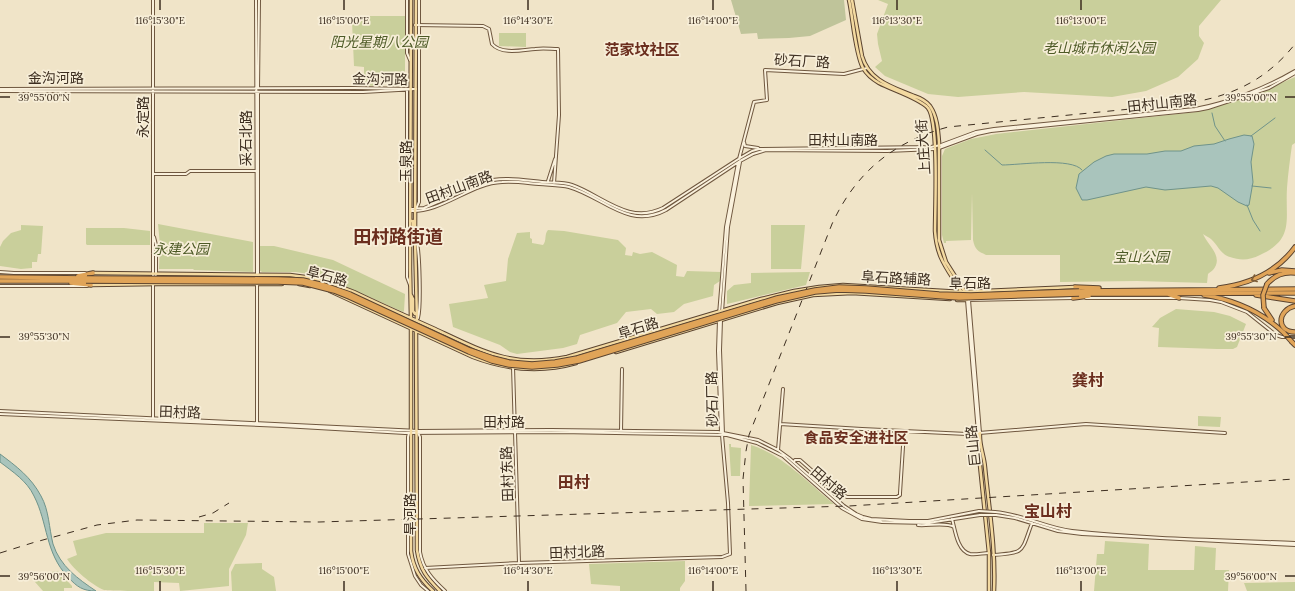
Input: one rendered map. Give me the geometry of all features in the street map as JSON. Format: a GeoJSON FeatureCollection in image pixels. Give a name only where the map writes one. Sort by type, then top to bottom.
{"type":"FeatureCollection","features":[{"type":"Feature","properties":{"kind":"highway"},"geometry":{"type":"LineString","coordinates":[[1265,274],[1281,263],[1295,247]]}},
{"type":"Feature","properties":{"kind":"highway"},"geometry":{"type":"LineString","coordinates":[[1200,290],[1238,284],[1265,274],[1282,270],[1295,272]]}},
{"type":"Feature","properties":{"kind":"highway"},"geometry":{"type":"LineString","coordinates":[[1278,327],[1264,308],[1263,295],[1267,284],[1278,275],[1295,272]]}},
{"type":"Feature","properties":{"kind":"highway"},"geometry":{"type":"LineString","coordinates":[[69,277],[93,273]]}},
{"type":"Feature","properties":{"kind":"highway","name":"阜石路"},"geometry":{"type":"LineString","coordinates":[[1,277],[50,281],[278,279],[315,282],[350,294],[481,354],[509,362],[532,364],[577,358],[777,298],[815,290],[866,288],[972,295],[1114,290],[1295,289]]}},
{"type":"Feature","properties":{"kind":"highway","name":"阜石路"},"geometry":{"type":"LineString","coordinates":[[0,282],[69,277],[86,280]]}},
{"type":"Feature","properties":{"kind":"highway"},"geometry":{"type":"LineString","coordinates":[[50,281],[91,285]]}},
{"type":"Feature","properties":{"kind":"highway"},"geometry":{"type":"LineString","coordinates":[[1075,287],[1114,290]]}},
{"type":"Feature","properties":{"kind":"highway","name":"阜石路"},"geometry":{"type":"LineString","coordinates":[[1079,292],[1103,294],[1295,293]]}},
{"type":"Feature","properties":{"kind":"highway"},"geometry":{"type":"LineString","coordinates":[[1167,293],[1178,298]]}},
{"type":"Feature","properties":{"kind":"highway"},"geometry":{"type":"LineString","coordinates":[[1193,293],[1229,300],[1244,305],[1259,313],[1278,327],[1294,343]]}},
{"type":"Feature","properties":{"kind":"highway"},"geometry":{"type":"LineString","coordinates":[[1246,293],[1295,302]]}},
{"type":"Feature","properties":{"kind":"highway"},"geometry":{"type":"LineString","coordinates":[[1072,298],[1103,294]]}},
{"type":"Feature","properties":{"kind":"highway"},"geometry":{"type":"LineString","coordinates":[[1295,306],[1286,310],[1281,319],[1284,329],[1295,332]]}},
{"type":"Feature","properties":{"kind":"main road","name":"玉泉路"},"geometry":{"type":"LineString","coordinates":[[411,0],[411,82],[409,90],[411,329]]}},
{"type":"Feature","properties":{"kind":"main road","name":"玉泉路"},"geometry":{"type":"LineString","coordinates":[[416,0],[416,331]]}},
{"type":"Feature","properties":{"kind":"main road","name":"上庄大街"},"geometry":{"type":"LineString","coordinates":[[849,0],[859,56],[865,68],[875,81],[920,102],[928,108],[933,120],[937,147],[936,220],[938,244],[950,270],[968,300]]}},
{"type":"Feature","properties":{"kind":"main road","name":"上庄大街"},"geometry":{"type":"LineString","coordinates":[[852,0],[865,68]]}},
{"type":"Feature","properties":{"kind":"main road"},"geometry":{"type":"LineString","coordinates":[[411,82],[413,86],[416,85]]}},
{"type":"Feature","properties":{"kind":"main road"},"geometry":{"type":"LineString","coordinates":[[410,101],[413,100],[415,102]]}},
{"type":"Feature","properties":{"kind":"main road"},"geometry":{"type":"LineString","coordinates":[[411,188],[412,201],[416,201]]}},
{"type":"Feature","properties":{"kind":"main road"},"geometry":{"type":"LineString","coordinates":[[410,221],[413,221],[415,236]]}},
{"type":"Feature","properties":{"kind":"main road","name":"阜石路"},"geometry":{"type":"LineString","coordinates":[[93,273],[298,276],[333,283],[484,352],[514,360],[544,361],[567,357],[721,312]]}},
{"type":"Feature","properties":{"kind":"main road"},"geometry":{"type":"LineString","coordinates":[[161,284],[158,281],[161,278],[186,278],[194,274]]}},
{"type":"Feature","properties":{"kind":"main road","name":"阜石路"},"geometry":{"type":"LineString","coordinates":[[91,285],[299,284],[342,296],[411,329],[494,365],[513,368],[546,369],[570,365],[777,303],[807,296],[830,293],[852,293],[968,300]]}},
{"type":"Feature","properties":{"kind":"main road","name":"阜石路辅路"},"geometry":{"type":"LineString","coordinates":[[721,312],[761,299],[794,291],[827,286],[843,285],[963,292],[1075,287]]}},
{"type":"Feature","properties":{"kind":"main road"},"geometry":{"type":"LineString","coordinates":[[410,292],[413,299],[413,312],[415,314],[416,313]]}},
{"type":"Feature","properties":{"kind":"main road","name":"旱河路"},"geometry":{"type":"LineString","coordinates":[[411,329],[410,432],[412,558],[424,583],[433,591]]}},
{"type":"Feature","properties":{"kind":"main road","name":"旱河路"},"geometry":{"type":"LineString","coordinates":[[416,331],[417,550],[422,569],[440,591]]}},
{"type":"Feature","properties":{"kind":"main road","name":"巨山路"},"geometry":{"type":"LineString","coordinates":[[979,433],[978,446],[989,553],[989,591]]}},
{"type":"Feature","properties":{"kind":"main road","name":"巨山路"},"geometry":{"type":"LineString","coordinates":[[979,433],[984,463],[993,554],[994,591]]}},
{"type":"Feature","properties":{"kind":"street","name":"永定路"},"geometry":{"type":"LineString","coordinates":[[152,420],[154,285],[153,0]]}},
{"type":"Feature","properties":{"kind":"street","name":"采石北路"},"geometry":{"type":"LineString","coordinates":[[256,0],[257,424]]}},
{"type":"Feature","properties":{"kind":"street","name":"采石北路"},"geometry":{"type":"LineString","coordinates":[[257,88],[259,0]]}},
{"type":"Feature","properties":{"kind":"street"},"geometry":{"type":"LineString","coordinates":[[407,0],[407,53],[411,62]]}},
{"type":"Feature","properties":{"kind":"street"},"geometry":{"type":"LineString","coordinates":[[416,211],[419,204],[419,0]]}},
{"type":"Feature","properties":{"kind":"street"},"geometry":{"type":"LineString","coordinates":[[416,25],[483,26],[489,29],[492,44],[498,49],[516,51],[558,49],[559,115],[554,183]]}},
{"type":"Feature","properties":{"kind":"street","name":"砂石厂路"},"geometry":{"type":"LineString","coordinates":[[721,312],[726,227],[739,160],[754,102],[767,100],[765,70],[844,74],[865,68]]}},
{"type":"Feature","properties":{"kind":"street","name":"田村山南路"},"geometry":{"type":"LineString","coordinates":[[410,210],[424,211],[490,183],[509,182],[568,187],[624,214],[637,216],[656,215],[730,168],[739,160],[766,150],[887,150],[937,147],[976,132],[994,129],[1202,107],[1267,86],[1295,72]]}},
{"type":"Feature","properties":{"kind":"street","name":"金沟河路"},"geometry":{"type":"LineString","coordinates":[[0,90],[153,88],[409,90]]}},
{"type":"Feature","properties":{"kind":"street","name":"金沟河路"},"geometry":{"type":"LineString","coordinates":[[0,90],[257,92],[416,89]]}},
{"type":"Feature","properties":{"kind":"street"},"geometry":{"type":"LineString","coordinates":[[409,90],[407,159],[408,278],[410,287]]}},
{"type":"Feature","properties":{"kind":"street","name":"采石北路"},"geometry":{"type":"LineString","coordinates":[[257,92],[257,275]]}},
{"type":"Feature","properties":{"kind":"street"},"geometry":{"type":"LineString","coordinates":[[416,131],[419,139]]}},
{"type":"Feature","properties":{"kind":"street"},"geometry":{"type":"LineString","coordinates":[[744,141],[745,146],[764,148]]}},
{"type":"Feature","properties":{"kind":"street","name":"田村山南路"},"geometry":{"type":"LineString","coordinates":[[416,211],[488,181],[502,179],[574,186],[625,211],[639,214],[650,213],[663,208],[752,151],[764,148],[937,147]]}},
{"type":"Feature","properties":{"kind":"street"},"geometry":{"type":"LineString","coordinates":[[407,159],[410,149]]}},
{"type":"Feature","properties":{"kind":"street"},"geometry":{"type":"LineString","coordinates":[[545,182],[549,180],[551,167],[555,158]]}},
{"type":"Feature","properties":{"kind":"street","name":"砂石厂路"},"geometry":{"type":"LineString","coordinates":[[730,554],[728,503],[722,433],[720,321],[728,227],[740,166],[739,160]]}},
{"type":"Feature","properties":{"kind":"street"},"geometry":{"type":"LineString","coordinates":[[730,168],[735,167],[737,170]]}},
{"type":"Feature","properties":{"kind":"street"},"geometry":{"type":"LineString","coordinates":[[153,174],[186,174],[190,171],[256,171]]}},
{"type":"Feature","properties":{"kind":"street"},"geometry":{"type":"LineString","coordinates":[[416,182],[419,175]]}},
{"type":"Feature","properties":{"kind":"street"},"geometry":{"type":"LineString","coordinates":[[415,236],[419,250],[419,315],[417,321]]}},
{"type":"Feature","properties":{"kind":"street"},"geometry":{"type":"LineString","coordinates":[[416,271],[419,279]]}},
{"type":"Feature","properties":{"kind":"street","name":"阜石路"},"geometry":{"type":"LineString","coordinates":[[0,272],[93,273]]}},
{"type":"Feature","properties":{"kind":"street"},"geometry":{"type":"LineString","coordinates":[[154,278],[161,278]]}},
{"type":"Feature","properties":{"kind":"street","name":"阜石路"},"geometry":{"type":"LineString","coordinates":[[0,286],[91,285]]}},
{"type":"Feature","properties":{"kind":"street"},"geometry":{"type":"LineString","coordinates":[[968,300],[1072,298],[1178,298],[1210,300],[1221,302],[1246,312],[1282,337],[1295,337]]}},
{"type":"Feature","properties":{"kind":"street","name":"巨山路"},"geometry":{"type":"LineString","coordinates":[[968,300],[979,433]]}},
{"type":"Feature","properties":{"kind":"street","name":"田村东路"},"geometry":{"type":"LineString","coordinates":[[514,360],[519,564]]}},
{"type":"Feature","properties":{"kind":"street"},"geometry":{"type":"LineString","coordinates":[[621,431],[622,370]]}},
{"type":"Feature","properties":{"kind":"street"},"geometry":{"type":"LineString","coordinates":[[778,450],[783,389]]}},
{"type":"Feature","properties":{"kind":"street","name":"田村路"},"geometry":{"type":"LineString","coordinates":[[0,413],[410,432],[621,431],[722,433],[758,440],[778,450],[794,462],[844,506],[863,517],[871,519],[909,521],[996,515],[1032,522]]}},
{"type":"Feature","properties":{"kind":"street"},"geometry":{"type":"LineString","coordinates":[[780,424],[904,431],[979,433],[1086,424],[1225,433]]}},
{"type":"Feature","properties":{"kind":"street","name":"田村路"},"geometry":{"type":"LineString","coordinates":[[515,431],[722,433],[752,441],[776,452],[792,463],[842,508],[855,516],[870,521],[911,524],[928,523],[980,512],[996,512],[1015,515],[1032,522]]}},
{"type":"Feature","properties":{"kind":"street"},"geometry":{"type":"LineString","coordinates":[[794,462],[795,460],[800,460],[834,490],[847,497],[897,497],[900,495],[904,431]]}},
{"type":"Feature","properties":{"kind":"street","name":"旱河路"},"geometry":{"type":"LineString","coordinates":[[410,432],[408,437],[408,554],[415,576],[428,591]]}},
{"type":"Feature","properties":{"kind":"street","name":"旱河路"},"geometry":{"type":"LineString","coordinates":[[417,432],[420,437],[420,552],[425,568],[432,578],[445,591]]}},
{"type":"Feature","properties":{"kind":"street"},"geometry":{"type":"LineString","coordinates":[[408,473],[411,460]]}},
{"type":"Feature","properties":{"kind":"street"},"geometry":{"type":"LineString","coordinates":[[416,461],[420,475]]}},
{"type":"Feature","properties":{"kind":"street"},"geometry":{"type":"LineString","coordinates":[[952,518],[960,547],[965,552],[972,554],[989,553]]}},
{"type":"Feature","properties":{"kind":"street"},"geometry":{"type":"LineString","coordinates":[[993,554],[1014,553],[1020,551],[1023,547],[1032,522],[1058,531],[1082,534],[1295,544]]}},
{"type":"Feature","properties":{"kind":"street"},"geometry":{"type":"LineString","coordinates":[[911,524],[925,526],[948,524],[954,528]]}},
{"type":"Feature","properties":{"kind":"street","name":"田村北路"},"geometry":{"type":"LineString","coordinates":[[425,568],[722,557],[730,554]]}},
{"type":"Feature","properties":{"kind":"green space"},"geometry":{"type":"Polygon","coordinates":[[[731,0],[844,0],[846,20],[810,36],[758,39],[757,33],[741,34],[731,0]]]}},
{"type":"Feature","properties":{"kind":"green space","name":"老山城市休闲公园"},"geometry":{"type":"Polygon","coordinates":[[[878,0],[1221,0],[1199,26],[1199,36],[1204,43],[1198,59],[1178,77],[1146,91],[1112,97],[1024,92],[958,97],[928,94],[885,76],[875,67],[882,61],[877,34],[888,4],[878,0]]]}},
{"type":"Feature","properties":{"kind":"green space","name":"阳光星期八公园"},"geometry":{"type":"Polygon","coordinates":[[[361,16],[405,16],[405,75],[378,75],[377,86],[357,85],[357,76],[364,75],[364,67],[354,66],[352,22],[361,22],[361,16]]]}},
{"type":"Feature","properties":{"kind":"green space"},"geometry":{"type":"Polygon","coordinates":[[[499,33],[526,33],[526,47],[499,46],[499,33]]]}},
{"type":"Feature","properties":{"kind":"green space","name":"宝山公园"},"geometry":{"type":"Polygon","coordinates":[[[1295,77],[1295,143],[1292,145],[1287,188],[1286,228],[1279,242],[1271,249],[1249,259],[1227,256],[1221,252],[1211,239],[1203,234],[1217,258],[1217,263],[1213,270],[1208,274],[1207,283],[1137,281],[1060,282],[1060,255],[986,255],[977,250],[973,240],[972,193],[971,240],[946,241],[946,243],[944,243],[942,235],[942,156],[945,149],[971,139],[996,134],[1196,112],[1261,92],[1295,77]]]}},
{"type":"Feature","properties":{"kind":"green space","name":"永建公园"},"geometry":{"type":"Polygon","coordinates":[[[158,224],[253,242],[253,272],[159,269],[160,245],[158,224]]]}},
{"type":"Feature","properties":{"kind":"green space"},"geometry":{"type":"Polygon","coordinates":[[[21,225],[43,226],[41,254],[38,254],[37,262],[32,262],[32,268],[21,269],[0,266],[0,247],[3,241],[11,233],[21,230],[21,225]]]}},
{"type":"Feature","properties":{"kind":"green space"},"geometry":{"type":"Polygon","coordinates":[[[771,225],[805,225],[801,269],[771,269],[771,225]]]}},
{"type":"Feature","properties":{"kind":"green space"},"geometry":{"type":"Polygon","coordinates":[[[86,228],[124,228],[150,231],[150,245],[87,245],[86,228]]]}},
{"type":"Feature","properties":{"kind":"green space"},"geometry":{"type":"Polygon","coordinates":[[[548,230],[564,231],[618,240],[626,248],[625,255],[632,256],[633,252],[640,254],[652,252],[677,265],[676,276],[684,277],[687,271],[721,272],[720,281],[714,285],[713,296],[684,304],[674,312],[657,314],[651,309],[626,312],[617,323],[580,335],[577,344],[563,348],[517,354],[510,352],[500,345],[453,327],[449,304],[488,298],[484,285],[506,281],[508,259],[517,233],[530,232],[532,243],[543,245],[548,230]]]}},
{"type":"Feature","properties":{"kind":"green space"},"geometry":{"type":"Polygon","coordinates":[[[260,246],[274,246],[333,260],[405,294],[404,311],[403,312],[331,280],[315,275],[296,272],[262,272],[259,270],[260,246]]]}},
{"type":"Feature","properties":{"kind":"green space"},"geometry":{"type":"Polygon","coordinates":[[[810,272],[806,285],[727,304],[727,291],[734,285],[751,283],[751,273],[810,272]]]}},
{"type":"Feature","properties":{"kind":"green space"},"geometry":{"type":"Polygon","coordinates":[[[1176,309],[1214,312],[1230,316],[1246,324],[1237,347],[1233,349],[1217,349],[1158,347],[1159,328],[1152,327],[1160,318],[1176,309]]]}},
{"type":"Feature","properties":{"kind":"green space"},"geometry":{"type":"Polygon","coordinates":[[[1198,416],[1221,417],[1220,427],[1198,426],[1198,416]]]}},
{"type":"Feature","properties":{"kind":"green space"},"geometry":{"type":"Polygon","coordinates":[[[729,444],[731,444],[731,447],[741,448],[740,476],[731,476],[729,444]]]}},
{"type":"Feature","properties":{"kind":"green space"},"geometry":{"type":"Polygon","coordinates":[[[751,445],[774,455],[834,504],[749,506],[751,445]]]}},
{"type":"Feature","properties":{"kind":"green space"},"geometry":{"type":"Polygon","coordinates":[[[204,523],[248,523],[246,535],[229,569],[229,586],[180,591],[179,583],[154,582],[154,591],[104,590],[94,585],[84,577],[67,559],[77,555],[73,541],[106,533],[204,533],[204,523]]]}},
{"type":"Feature","properties":{"kind":"green space"},"geometry":{"type":"Polygon","coordinates":[[[1105,541],[1149,544],[1148,570],[1194,570],[1195,546],[1216,548],[1215,570],[1229,570],[1228,591],[1094,591],[1097,554],[1104,554],[1105,541]]]}},
{"type":"Feature","properties":{"kind":"green space"},"geometry":{"type":"Polygon","coordinates":[[[685,561],[685,581],[680,588],[680,591],[620,591],[620,586],[591,584],[589,564],[685,561]]]}},
{"type":"Feature","properties":{"kind":"green space"},"geometry":{"type":"Polygon","coordinates":[[[262,563],[262,569],[274,577],[276,591],[232,591],[231,572],[235,564],[262,563]]]}},
{"type":"Feature","properties":{"kind":"green space"},"geometry":{"type":"Polygon","coordinates":[[[58,571],[72,586],[72,588],[64,588],[64,591],[43,591],[35,582],[32,575],[58,571]]]}},
{"type":"Feature","properties":{"kind":"green space"},"geometry":{"type":"Polygon","coordinates":[[[1295,582],[1295,591],[1247,591],[1244,583],[1295,582]]]}},
{"type":"Feature","properties":{"kind":"water"},"geometry":{"type":"Polygon","coordinates":[[[1244,135],[1252,136],[1254,144],[1251,162],[1253,182],[1249,205],[1247,206],[1238,202],[1218,188],[1211,186],[1165,190],[1146,187],[1087,200],[1082,200],[1076,188],[1079,174],[1094,162],[1106,156],[1114,154],[1147,154],[1165,151],[1181,151],[1194,146],[1214,144],[1244,135]]]}},
{"type":"Feature","properties":{"kind":"water"},"geometry":{"type":"Polygon","coordinates":[[[0,454],[33,483],[44,501],[53,544],[60,559],[76,577],[96,591],[87,590],[77,586],[61,568],[51,548],[39,506],[34,496],[24,481],[0,462],[0,454]]]}},
{"type":"Feature","properties":{"kind":"waterway"},"geometry":{"type":"LineString","coordinates":[[1212,113],[1215,126],[1225,141]]}},
{"type":"Feature","properties":{"kind":"waterway"},"geometry":{"type":"LineString","coordinates":[[1251,136],[1275,118]]}},
{"type":"Feature","properties":{"kind":"waterway"},"geometry":{"type":"LineString","coordinates":[[985,150],[1002,165],[1057,163],[1076,166],[1082,170]]}},
{"type":"Feature","properties":{"kind":"waterway"},"geometry":{"type":"LineString","coordinates":[[1252,186],[1271,188]]}},
{"type":"Feature","properties":{"kind":"waterway"},"geometry":{"type":"LineString","coordinates":[[1247,205],[1253,220],[1260,231]]}},
{"type":"Feature","properties":{"kind":"railway"},"geometry":{"type":"LineString","coordinates":[[746,591],[743,479],[749,435],[832,224],[853,189],[865,174],[878,162],[910,141],[928,133],[948,127],[1181,104],[1214,97],[1244,86],[1258,78],[1271,69],[1295,44]]}},
{"type":"Feature","properties":{"kind":"railway"},"geometry":{"type":"LineString","coordinates":[[0,553],[97,525],[137,520],[319,522],[849,506],[1295,479]]}},
{"type":"Feature","properties":{"kind":"railway"},"geometry":{"type":"LineString","coordinates":[[199,517],[213,513],[229,503]]}},
{"type":"Feature","properties":{"kind":"district","name":"范家坟社区"},"geometry":{"type":"Point","coordinates":[642,49]}},
{"type":"Feature","properties":{"kind":"district","name":"田村路街道"},"geometry":{"type":"Point","coordinates":[398,236]}},
{"type":"Feature","properties":{"kind":"district","name":"龚村"},"geometry":{"type":"Point","coordinates":[1088,380]}},
{"type":"Feature","properties":{"kind":"district","name":"食品安全进社区"},"geometry":{"type":"Point","coordinates":[856,437]}},
{"type":"Feature","properties":{"kind":"district","name":"田村"},"geometry":{"type":"Point","coordinates":[574,482]}},
{"type":"Feature","properties":{"kind":"district","name":"宝山村"},"geometry":{"type":"Point","coordinates":[1048,511]}}]}
